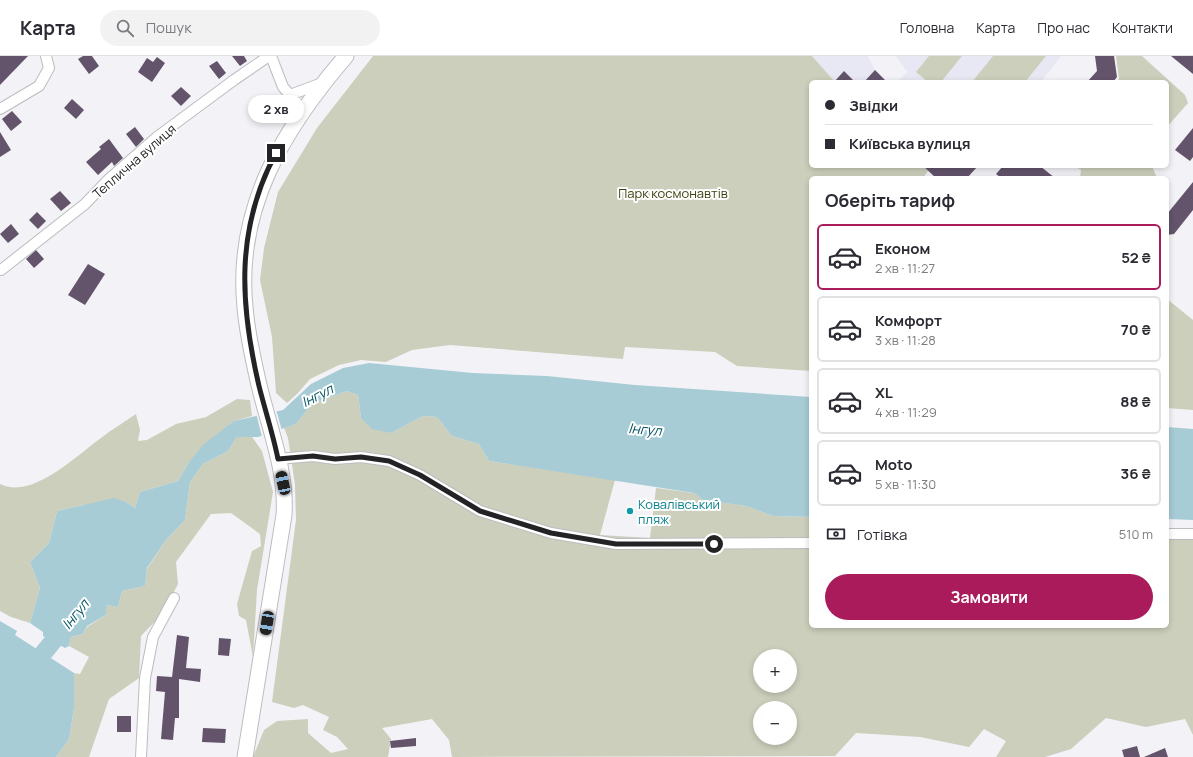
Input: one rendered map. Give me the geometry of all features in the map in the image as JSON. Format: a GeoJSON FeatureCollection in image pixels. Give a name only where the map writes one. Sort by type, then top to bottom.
{"type":"FeatureCollection","features":[{"type":"Feature","properties":{"kind":"street"},"geometry":{"type":"LineString","coordinates":[[0,109],[39,86],[49,68],[46,56]]}},
{"type":"Feature","properties":{"kind":"street"},"geometry":{"type":"LineString","coordinates":[[270,56],[283,86],[290,95],[322,83]]}},
{"type":"Feature","properties":{"kind":"street","name":"Теплична вулиця"},"geometry":{"type":"LineString","coordinates":[[1,270],[85,204],[109,179],[157,137],[234,80],[270,56]]}},
{"type":"Feature","properties":{"kind":"street"},"geometry":{"type":"LineString","coordinates":[[245,757],[284,515],[285,494],[277,452],[259,386],[244,307],[244,271],[247,234],[256,200],[269,167],[295,121],[322,83],[346,56]]}},
{"type":"Feature","properties":{"kind":"street"},"geometry":{"type":"LineString","coordinates":[[277,452],[335,459],[361,457],[389,461],[420,475],[480,511],[551,533],[616,544],[809,543]]}},
{"type":"Feature","properties":{"kind":"street"},"geometry":{"type":"LineString","coordinates":[[1169,534],[1193,534]]}},
{"type":"Feature","properties":{"kind":"street"},"geometry":{"type":"LineString","coordinates":[[142,757],[145,678],[153,637],[174,598]]}},
{"type":"Feature","properties":{"kind":"shaded area"},"geometry":{"type":"Polygon","coordinates":[[[812,56],[868,56],[875,70],[885,80],[833,80],[812,56]]]}},
{"type":"Feature","properties":{"kind":"shaded area"},"geometry":{"type":"Polygon","coordinates":[[[896,56],[1061,56],[1043,80],[899,80],[907,72],[896,56]]]}},
{"type":"Feature","properties":{"kind":"green space","name":"Парк космонавтів"},"geometry":{"type":"Polygon","coordinates":[[[373,56],[812,56],[833,80],[809,80],[809,168],[925,168],[928,171],[924,176],[809,176],[809,371],[737,366],[715,352],[625,347],[623,359],[450,345],[412,350],[386,362],[361,360],[339,365],[310,379],[287,403],[276,393],[272,337],[260,280],[264,248],[278,192],[317,128],[373,56]]]}},
{"type":"Feature","properties":{"kind":"green space"},"geometry":{"type":"Polygon","coordinates":[[[929,56],[962,56],[943,80],[926,80],[916,72],[929,56]]]}},
{"type":"Feature","properties":{"kind":"green space"},"geometry":{"type":"Polygon","coordinates":[[[993,56],[1046,56],[1027,80],[974,80],[993,56]]]}},
{"type":"Feature","properties":{"kind":"green space"},"geometry":{"type":"Polygon","coordinates":[[[1116,56],[1142,56],[1168,80],[1118,80],[1116,56]]]}},
{"type":"Feature","properties":{"kind":"green space"},"geometry":{"type":"Polygon","coordinates":[[[1169,80],[1185,95],[1188,103],[1169,125],[1169,80]]]}},
{"type":"Feature","properties":{"kind":"green space"},"geometry":{"type":"Polygon","coordinates":[[[1078,168],[1153,168],[1156,176],[1080,176],[1081,170],[1078,168]]]}},
{"type":"Feature","properties":{"kind":"green space"},"geometry":{"type":"Polygon","coordinates":[[[1169,301],[1193,320],[1193,410],[1169,408],[1169,301]]]}},
{"type":"Feature","properties":{"kind":"green space"},"geometry":{"type":"Polygon","coordinates":[[[347,391],[358,395],[361,418],[391,433],[423,416],[437,417],[452,436],[479,444],[489,461],[615,480],[600,535],[650,538],[656,488],[694,493],[703,500],[746,506],[773,516],[809,517],[809,628],[1169,628],[1169,536],[1193,537],[1193,735],[1185,719],[1146,727],[1106,718],[1071,749],[1045,757],[996,757],[1006,741],[984,729],[969,747],[920,737],[856,733],[835,756],[452,757],[449,740],[432,719],[382,728],[391,739],[388,757],[253,757],[264,730],[277,721],[308,719],[308,733],[331,753],[348,749],[337,737],[323,730],[329,717],[303,705],[294,708],[272,702],[296,520],[295,485],[288,438],[284,428],[296,424],[312,404],[347,391]]]}},
{"type":"Feature","properties":{"kind":"green space"},"geometry":{"type":"Polygon","coordinates":[[[237,399],[250,400],[252,416],[234,421],[189,462],[178,481],[140,492],[135,508],[126,502],[83,505],[57,511],[49,543],[30,562],[40,588],[30,623],[11,617],[0,611],[0,484],[13,487],[26,486],[53,474],[136,414],[140,430],[138,441],[147,440],[176,424],[206,417],[237,399]]]}},
{"type":"Feature","properties":{"kind":"green space"},"geometry":{"type":"Polygon","coordinates":[[[237,437],[252,437],[262,451],[273,492],[257,590],[253,657],[246,620],[239,616],[237,604],[252,551],[261,546],[260,534],[231,513],[211,514],[176,562],[178,584],[163,613],[141,636],[139,678],[109,699],[89,757],[56,757],[69,739],[74,709],[74,673],[80,674],[89,657],[69,646],[71,637],[83,634],[87,627],[106,615],[106,605],[118,607],[122,591],[145,586],[147,569],[166,540],[185,520],[190,482],[203,464],[228,451],[237,437]]]}},
{"type":"Feature","properties":{"kind":"water"},"geometry":{"type":"Polygon","coordinates":[[[369,363],[473,373],[547,376],[635,385],[809,397],[809,517],[773,516],[746,506],[703,500],[694,493],[489,461],[479,444],[452,436],[437,417],[423,416],[391,433],[372,429],[361,418],[358,395],[347,391],[312,404],[296,424],[258,437],[237,437],[228,451],[203,464],[190,482],[185,520],[166,540],[147,568],[145,586],[122,591],[118,607],[106,605],[106,615],[87,626],[83,634],[71,637],[69,646],[65,648],[43,636],[43,632],[30,623],[40,588],[30,562],[49,543],[57,511],[114,498],[126,502],[135,508],[140,492],[178,481],[189,462],[204,444],[234,421],[283,410],[311,384],[343,368],[369,363]]]}},
{"type":"Feature","properties":{"kind":"water"},"geometry":{"type":"Polygon","coordinates":[[[1169,427],[1193,429],[1193,520],[1169,519],[1169,427]]]}},
{"type":"Feature","properties":{"kind":"water"},"geometry":{"type":"Polygon","coordinates":[[[0,621],[17,631],[15,635],[74,673],[74,709],[69,739],[56,757],[0,757],[0,621]]]}},
{"type":"Feature","properties":{"kind":"pier"},"geometry":{"type":"Polygon","coordinates":[[[276,409],[282,431],[262,437],[256,413],[276,409]]]}},
{"type":"Feature","properties":{"kind":"building"},"geometry":{"type":"Polygon","coordinates":[[[0,56],[28,56],[0,85],[0,56]]]}},
{"type":"Feature","properties":{"kind":"building"},"geometry":{"type":"Polygon","coordinates":[[[83,56],[92,56],[99,66],[89,74],[78,59],[83,56]]]}},
{"type":"Feature","properties":{"kind":"building"},"geometry":{"type":"Polygon","coordinates":[[[232,56],[244,56],[247,61],[240,66],[232,56]]]}},
{"type":"Feature","properties":{"kind":"building"},"geometry":{"type":"Polygon","coordinates":[[[1095,56],[1114,56],[1117,77],[1115,80],[1089,80],[1097,71],[1095,56]]]}},
{"type":"Feature","properties":{"kind":"building"},"geometry":{"type":"Polygon","coordinates":[[[1171,56],[1193,56],[1193,74],[1171,56]]]}},
{"type":"Feature","properties":{"kind":"building"},"geometry":{"type":"Polygon","coordinates":[[[157,57],[165,63],[152,82],[138,72],[147,58],[153,62],[157,57]]]}},
{"type":"Feature","properties":{"kind":"building"},"geometry":{"type":"Polygon","coordinates":[[[217,61],[226,73],[219,79],[209,66],[217,61]]]}},
{"type":"Feature","properties":{"kind":"building"},"geometry":{"type":"Polygon","coordinates":[[[875,70],[885,80],[866,80],[875,70]]]}},
{"type":"Feature","properties":{"kind":"building"},"geometry":{"type":"Polygon","coordinates":[[[844,71],[853,80],[836,80],[844,71]]]}},
{"type":"Feature","properties":{"kind":"building"},"geometry":{"type":"Polygon","coordinates":[[[181,87],[191,96],[181,106],[171,96],[181,87]]]}},
{"type":"Feature","properties":{"kind":"building"},"geometry":{"type":"Polygon","coordinates":[[[72,99],[84,110],[76,119],[64,108],[72,99]]]}},
{"type":"Feature","properties":{"kind":"building"},"geometry":{"type":"Polygon","coordinates":[[[12,111],[22,122],[11,131],[2,119],[12,111]]]}},
{"type":"Feature","properties":{"kind":"building"},"geometry":{"type":"Polygon","coordinates":[[[135,127],[144,139],[136,147],[126,134],[135,127]]]}},
{"type":"Feature","properties":{"kind":"building"},"geometry":{"type":"Polygon","coordinates":[[[1193,128],[1193,157],[1190,161],[1175,150],[1193,128]]]}},
{"type":"Feature","properties":{"kind":"building"},"geometry":{"type":"Polygon","coordinates":[[[0,132],[11,150],[0,157],[0,132]]]}},
{"type":"Feature","properties":{"kind":"building"},"geometry":{"type":"Polygon","coordinates":[[[109,139],[123,158],[114,166],[112,162],[98,175],[86,162],[101,149],[99,147],[109,139]]]}},
{"type":"Feature","properties":{"kind":"building"},"geometry":{"type":"Polygon","coordinates":[[[925,168],[976,168],[969,176],[934,176],[925,168]]]}},
{"type":"Feature","properties":{"kind":"building"},"geometry":{"type":"Polygon","coordinates":[[[1001,168],[1042,168],[1052,176],[998,176],[996,174],[1001,168]]]}},
{"type":"Feature","properties":{"kind":"building"},"geometry":{"type":"Polygon","coordinates":[[[1193,182],[1193,210],[1174,234],[1169,235],[1169,212],[1193,182]]]}},
{"type":"Feature","properties":{"kind":"building"},"geometry":{"type":"Polygon","coordinates":[[[60,191],[71,203],[61,211],[50,199],[60,191]]]}},
{"type":"Feature","properties":{"kind":"building"},"geometry":{"type":"Polygon","coordinates":[[[37,212],[46,221],[38,229],[29,220],[37,212]]]}},
{"type":"Feature","properties":{"kind":"building"},"geometry":{"type":"Polygon","coordinates":[[[11,224],[19,234],[8,243],[0,234],[11,224]]]}},
{"type":"Feature","properties":{"kind":"building"},"geometry":{"type":"Polygon","coordinates":[[[36,250],[44,259],[34,268],[26,259],[36,250]]]}},
{"type":"Feature","properties":{"kind":"building"},"geometry":{"type":"Polygon","coordinates":[[[88,264],[105,274],[85,305],[68,295],[88,264]]]}},
{"type":"Feature","properties":{"kind":"building"},"geometry":{"type":"Polygon","coordinates":[[[177,635],[189,637],[186,668],[201,669],[200,682],[179,679],[179,718],[175,718],[173,740],[161,739],[165,692],[156,691],[157,676],[172,677],[177,635]]]}},
{"type":"Feature","properties":{"kind":"building"},"geometry":{"type":"Polygon","coordinates":[[[219,638],[231,639],[229,656],[218,655],[219,638]]]}},
{"type":"Feature","properties":{"kind":"building"},"geometry":{"type":"Polygon","coordinates":[[[117,716],[131,716],[131,732],[117,732],[117,716]]]}},
{"type":"Feature","properties":{"kind":"building"},"geometry":{"type":"Polygon","coordinates":[[[203,728],[226,729],[225,743],[202,742],[203,728]]]}},
{"type":"Feature","properties":{"kind":"building"},"geometry":{"type":"Polygon","coordinates":[[[416,738],[416,746],[391,748],[390,741],[416,738]]]}},
{"type":"Feature","properties":{"kind":"building"},"geometry":{"type":"Polygon","coordinates":[[[1137,746],[1140,757],[1124,757],[1122,750],[1137,746]]]}},
{"type":"Feature","properties":{"kind":"building"},"geometry":{"type":"Polygon","coordinates":[[[1165,748],[1168,757],[1144,757],[1165,748]]]}},
{"type":"Feature","properties":{"kind":"waterway","name":"Інгул"},"geometry":{"type":"LineString","coordinates":[[0,706],[68,623]]}},
{"type":"Feature","properties":{"kind":"place","name":"Ковалівський пляж"},"geometry":{"type":"Point","coordinates":[630,511]}},
{"type":"Feature","properties":{"kind":"route"},"geometry":{"type":"LineString","coordinates":[[276,153],[256,200],[247,234],[244,271],[244,307],[259,386],[278,459],[313,456],[335,459],[361,457],[389,461],[420,475],[480,511],[551,533],[616,544],[714,544]]}}]}
